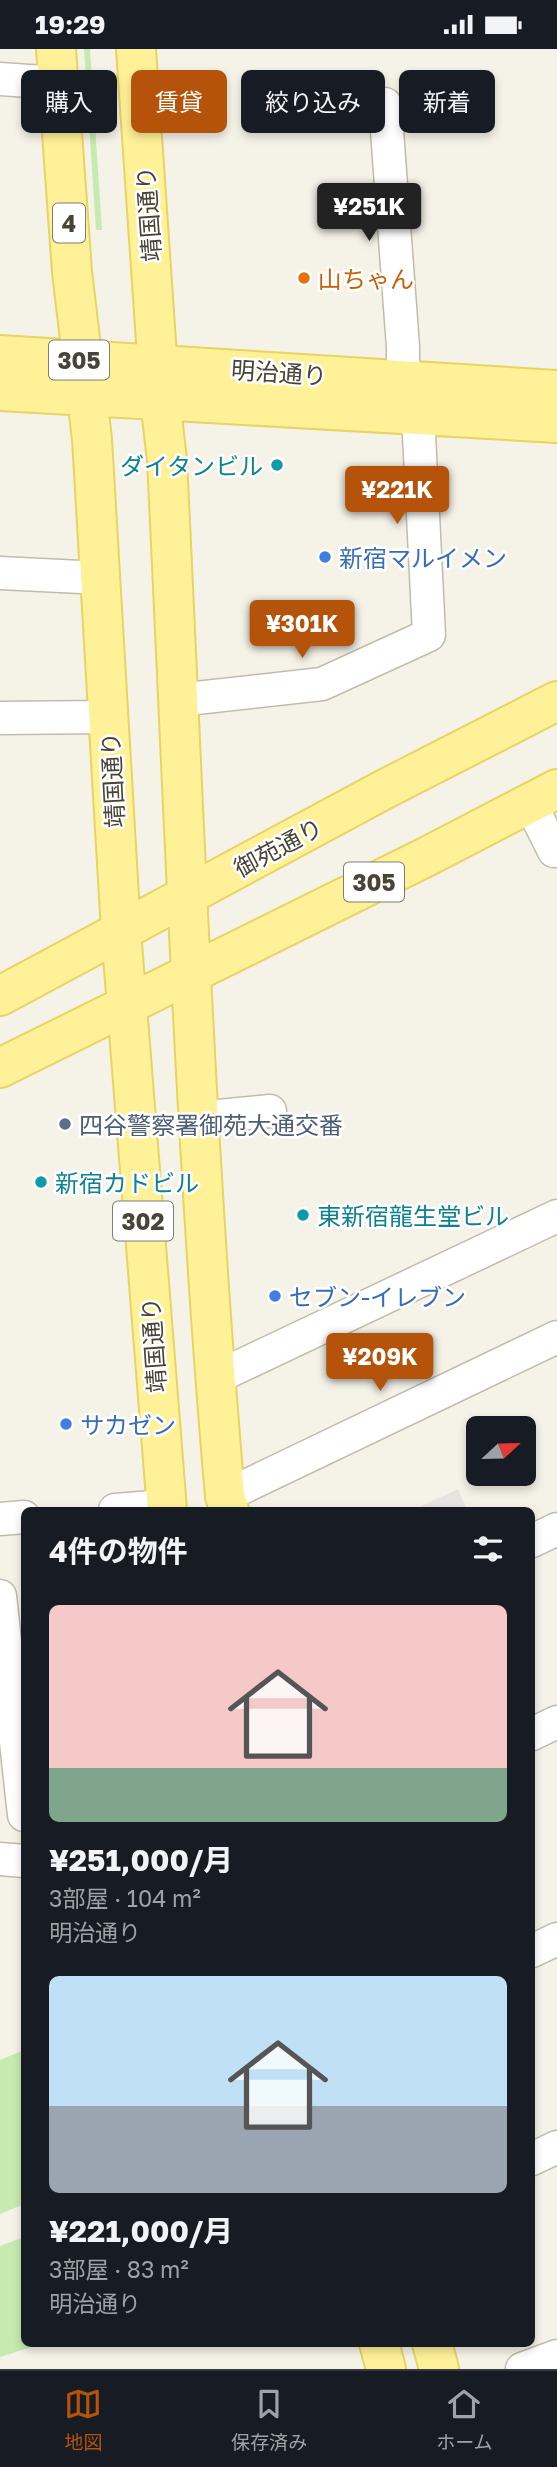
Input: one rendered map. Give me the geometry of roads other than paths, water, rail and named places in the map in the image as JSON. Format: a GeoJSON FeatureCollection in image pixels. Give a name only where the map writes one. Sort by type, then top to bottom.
{"type":"FeatureCollection","features":[{"type":"Feature","properties":{"kind":"main road","name":"靖国通り"},"geometry":{"type":"LineString","coordinates":[[136,49],[159,383],[167,460],[198,1118],[215,1378],[227,1503]]}},
{"type":"Feature","properties":{"kind":"main road","name":"靖国通り"},"geometry":{"type":"LineString","coordinates":[[57,66],[72,272],[92,439],[121,931],[166,1507]]}},
{"type":"Feature","properties":{"kind":"main road","name":"明治通り"},"geometry":{"type":"LineString","coordinates":[[0,355],[85,378],[410,398],[557,423]]}},
{"type":"Feature","properties":{"kind":"main road","name":"明治通り"},"geometry":{"type":"LineString","coordinates":[[0,391],[85,378]]}},
{"type":"Feature","properties":{"kind":"main road","name":"明治通り"},"geometry":{"type":"LineString","coordinates":[[410,398],[557,390]]}},
{"type":"Feature","properties":{"kind":"main road","name":"御苑通り"},"geometry":{"type":"LineString","coordinates":[[0,996],[385,789],[557,701]]}},
{"type":"Feature","properties":{"kind":"main road","name":"305"},"geometry":{"type":"LineString","coordinates":[[0,1068],[543,796]]}},
{"type":"Feature","properties":{"kind":"main road"},"geometry":{"type":"LineString","coordinates":[[380,2347],[386,2369]]}},
{"type":"Feature","properties":{"kind":"main road"},"geometry":{"type":"LineString","coordinates":[[433,2347],[439,2369]]}},
{"type":"Feature","properties":{"kind":"street"},"geometry":{"type":"LineString","coordinates":[[0,79],[57,66]]}},
{"type":"Feature","properties":{"kind":"street"},"geometry":{"type":"LineString","coordinates":[[178,699],[323,684],[429,635],[385,117]]}},
{"type":"Feature","properties":{"kind":"street"},"geometry":{"type":"LineString","coordinates":[[0,573],[101,578]]}},
{"type":"Feature","properties":{"kind":"street"},"geometry":{"type":"LineString","coordinates":[[0,717],[108,717]]}},
{"type":"Feature","properties":{"kind":"street"},"geometry":{"type":"LineString","coordinates":[[543,796],[554,851]]}},
{"type":"Feature","properties":{"kind":"street"},"geometry":{"type":"LineString","coordinates":[[198,1118],[270,1111]]}},
{"type":"Feature","properties":{"kind":"street"},"geometry":{"type":"LineString","coordinates":[[215,1378],[557,1216]]}},
{"type":"Feature","properties":{"kind":"street"},"geometry":{"type":"LineString","coordinates":[[227,1503],[557,1338]]}},
{"type":"Feature","properties":{"kind":"street"},"geometry":{"type":"LineString","coordinates":[[0,1519],[21,1517]]}},
{"type":"Feature","properties":{"kind":"street"},"geometry":{"type":"LineString","coordinates":[[535,1540],[557,1529]]}},
{"type":"Feature","properties":{"kind":"street"},"geometry":{"type":"LineString","coordinates":[[0,1596],[21,1772]]}},
{"type":"Feature","properties":{"kind":"street"},"geometry":{"type":"LineString","coordinates":[[535,1733],[557,1722]]}},
{"type":"Feature","properties":{"kind":"street"},"geometry":{"type":"LineString","coordinates":[[0,1859],[21,1861]]}},
{"type":"Feature","properties":{"kind":"street"},"geometry":{"type":"LineString","coordinates":[[535,1950],[557,1939]]}},
{"type":"Feature","properties":{"kind":"street"},"geometry":{"type":"LineString","coordinates":[[535,2158],[557,2147]]}},
{"type":"Feature","properties":{"kind":"street"},"geometry":{"type":"LineString","coordinates":[[522,2369],[557,2356]]}},
{"type":"Feature","properties":{"kind":"place","name":"山ちゃん"},"geometry":{"type":"Point","coordinates":[304,278]}},
{"type":"Feature","properties":{"kind":"place","name":"ダイタンビル"},"geometry":{"type":"Point","coordinates":[277,465]}},
{"type":"Feature","properties":{"kind":"place","name":"新宿マルイメン"},"geometry":{"type":"Point","coordinates":[325,557]}},
{"type":"Feature","properties":{"kind":"place","name":"四谷警察署御苑大通交番"},"geometry":{"type":"Point","coordinates":[65,1124]}},
{"type":"Feature","properties":{"kind":"place","name":"新宿カドビル"},"geometry":{"type":"Point","coordinates":[41,1182]}},
{"type":"Feature","properties":{"kind":"place","name":"東新宿龍生堂ビル"},"geometry":{"type":"Point","coordinates":[303,1215]}},
{"type":"Feature","properties":{"kind":"place","name":"セブン-イレブン"},"geometry":{"type":"Point","coordinates":[275,1296]}},
{"type":"Feature","properties":{"kind":"place","name":"サカゼン"},"geometry":{"type":"Point","coordinates":[66,1424]}}]}
